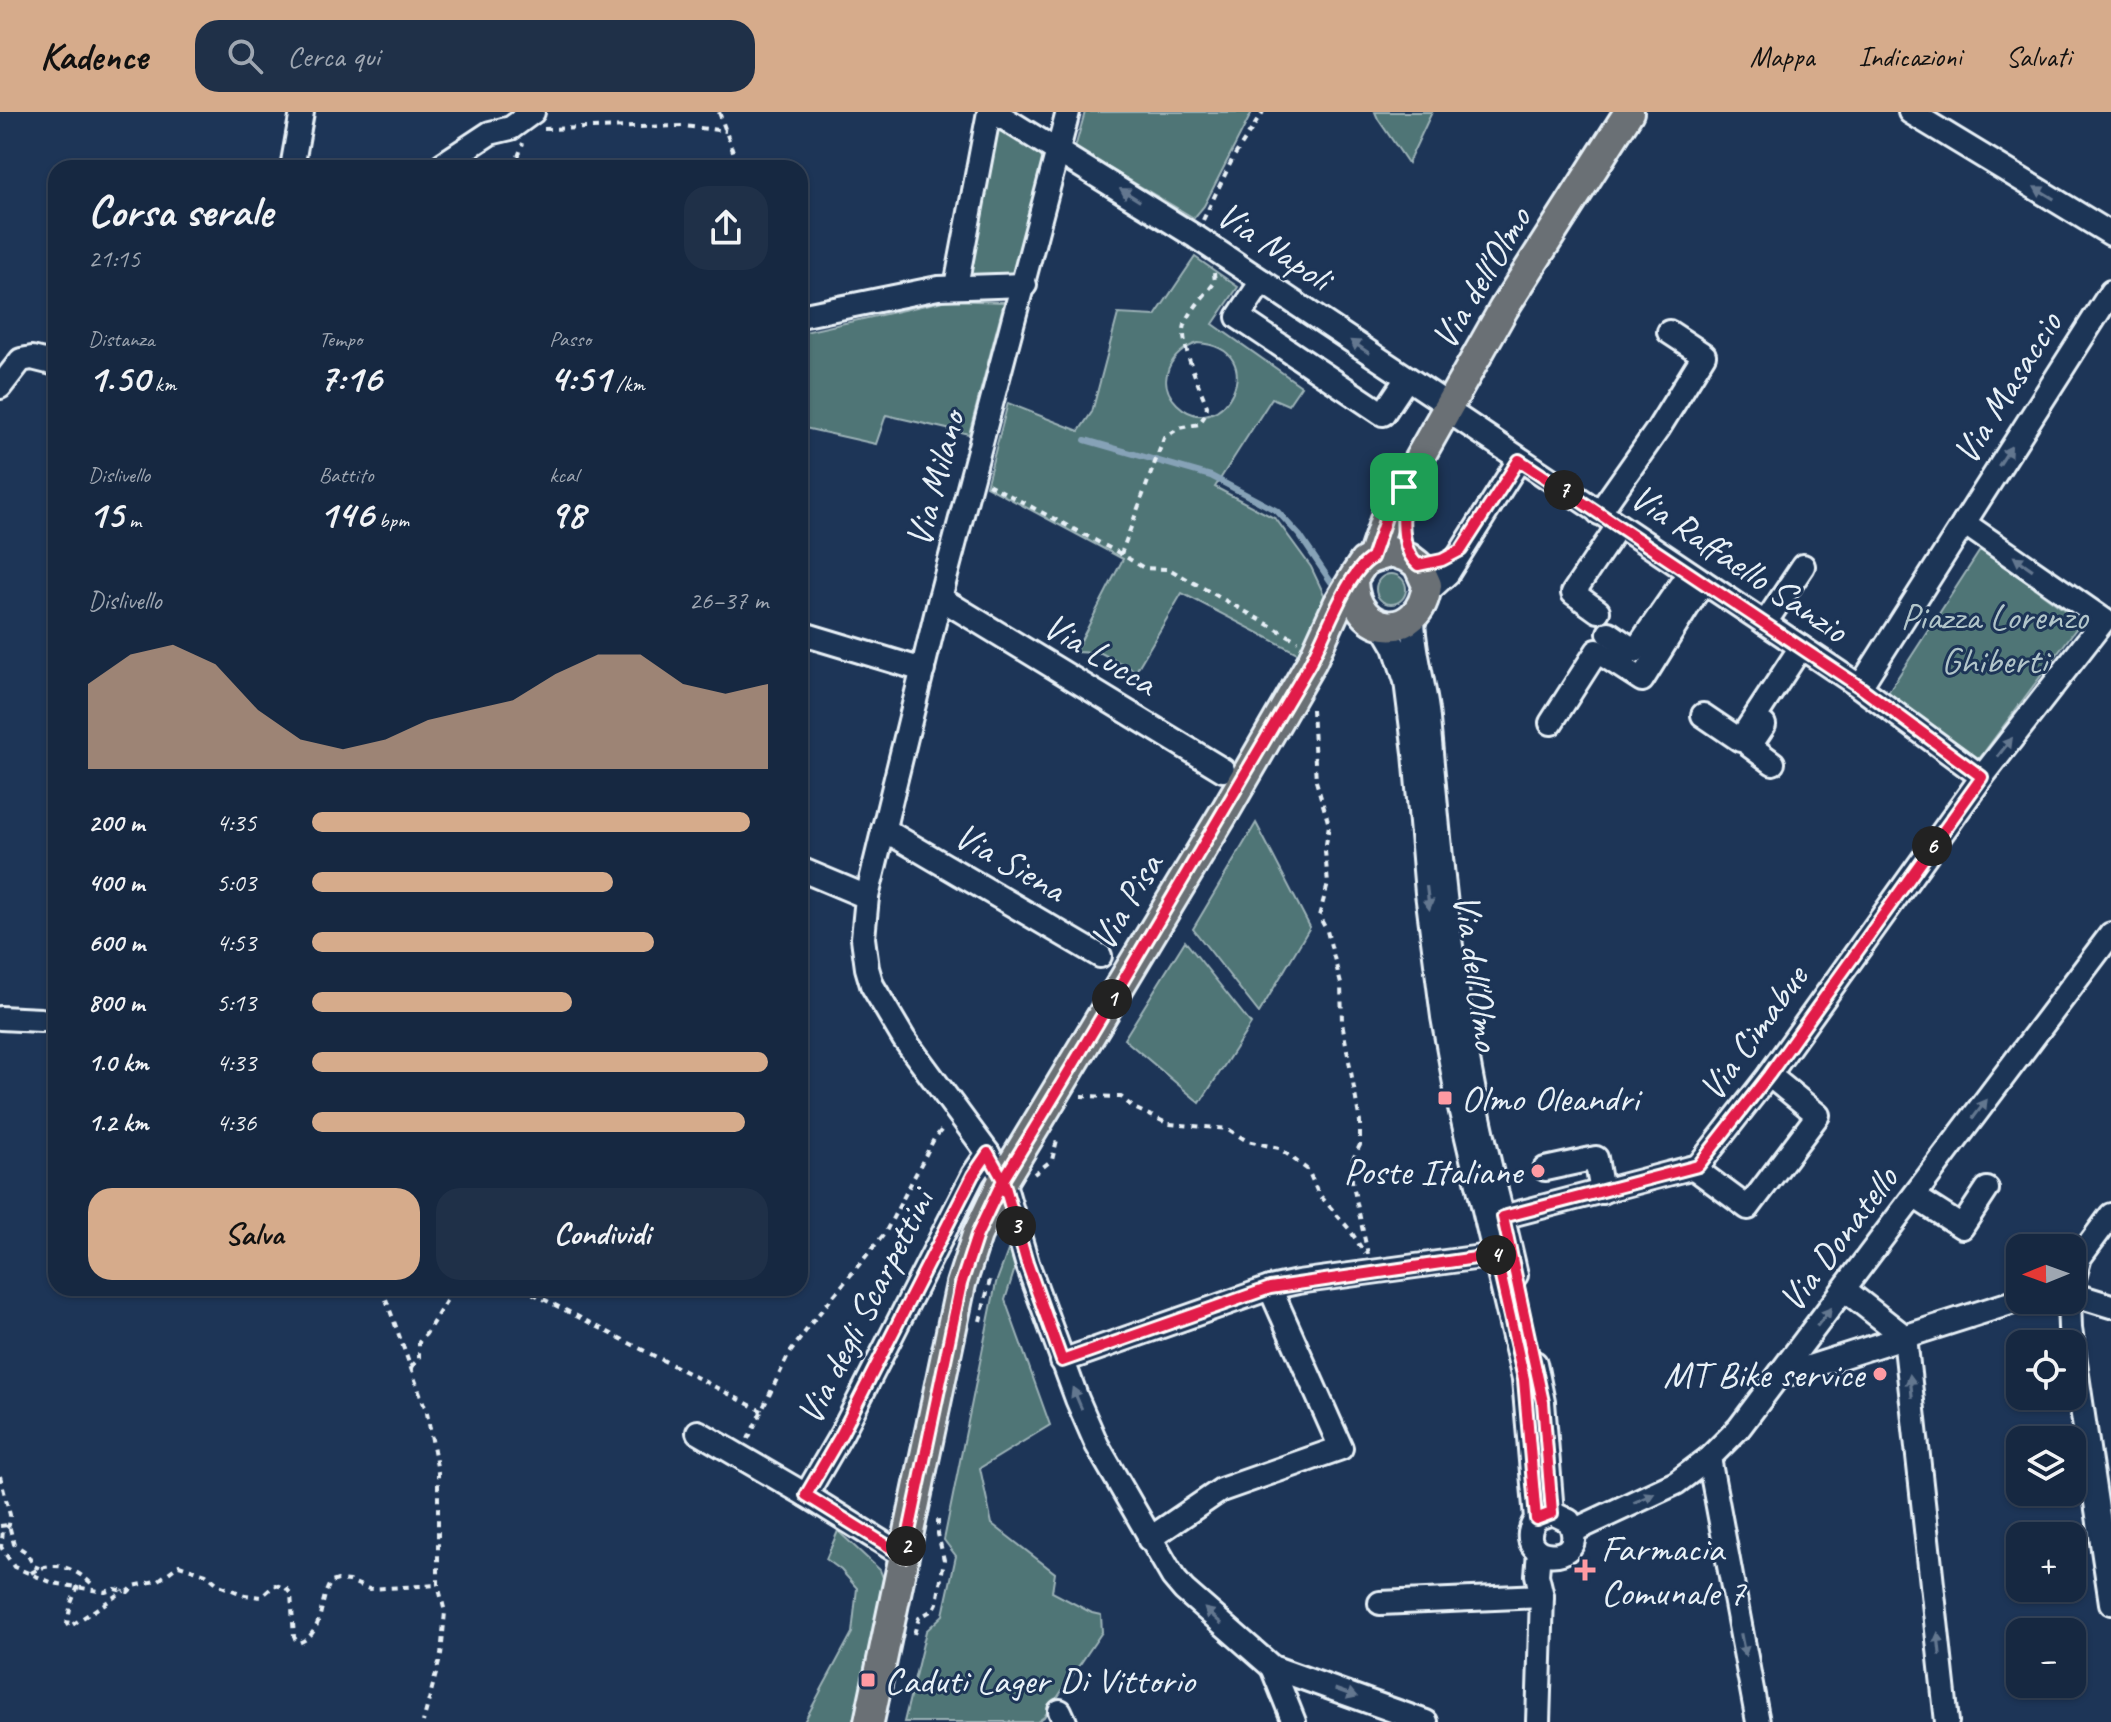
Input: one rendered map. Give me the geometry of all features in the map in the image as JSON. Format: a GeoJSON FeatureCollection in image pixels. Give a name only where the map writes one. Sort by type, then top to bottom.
{"type":"FeatureCollection","features":[{"type":"Feature","properties":{"kind":"main road","name":"Via dell'Olmo"},"geometry":{"type":"LineString","coordinates":[[1374,620],[1356,603],[1353,581],[1364,562],[1372,558],[1386,517],[1453,412],[1504,308],[1629,112]]}},
{"type":"Feature","properties":{"kind":"main road","name":"Via dell'Olmo"},"geometry":{"type":"LineString","coordinates":[[1404,487],[1404,527],[1413,562],[1427,585],[1419,605]]}},
{"type":"Feature","properties":{"kind":"main road"},"geometry":{"type":"LineString","coordinates":[[1372,558],[1392,552],[1413,562]]}},
{"type":"Feature","properties":{"kind":"main road","name":"Via Pisa"},"geometry":{"type":"LineString","coordinates":[[869,1722],[961,1284],[977,1235],[1016,1179],[1227,808],[1302,702],[1302,656],[1353,581]]}},
{"type":"Feature","properties":{"kind":"main road"},"geometry":{"type":"LineString","coordinates":[[1374,620],[1398,624],[1419,605]]}},
{"type":"Feature","properties":{"kind":"main road","name":"Via Pisa"},"geometry":{"type":"LineString","coordinates":[[1302,656],[1339,632],[1374,620]]}},
{"type":"Feature","properties":{"kind":"street"},"geometry":{"type":"LineString","coordinates":[[293,160],[302,112]]}},
{"type":"Feature","properties":{"kind":"street"},"geometry":{"type":"LineString","coordinates":[[956,286],[992,112]]}},
{"type":"Feature","properties":{"kind":"street","name":"Via Napoli"},"geometry":{"type":"LineString","coordinates":[[992,112],[1198,232],[1220,259],[1262,281],[1453,412]]}},
{"type":"Feature","properties":{"kind":"street","name":"Via Milano"},"geometry":{"type":"LineString","coordinates":[[883,829],[940,598],[1025,285],[1068,112]]}},
{"type":"Feature","properties":{"kind":"street"},"geometry":{"type":"LineString","coordinates":[[1910,112],[2111,234]]}},
{"type":"Feature","properties":{"kind":"street"},"geometry":{"type":"LineString","coordinates":[[449,160],[490,133],[534,120]]}},
{"type":"Feature","properties":{"kind":"street"},"geometry":{"type":"LineString","coordinates":[[1262,281],[1238,317],[1370,406],[1383,414],[1407,378]]}},
{"type":"Feature","properties":{"kind":"street"},"geometry":{"type":"LineString","coordinates":[[808,314],[956,286],[1025,285]]}},
{"type":"Feature","properties":{"kind":"street","name":"Via Masaccio"},"geometry":{"type":"LineString","coordinates":[[1964,523],[2111,292]]}},
{"type":"Feature","properties":{"kind":"street"},"geometry":{"type":"LineString","coordinates":[[1599,513],[1658,429],[1704,355],[1669,332]]}},
{"type":"Feature","properties":{"kind":"street"},"geometry":{"type":"LineString","coordinates":[[0,387],[21,360],[32,358],[48,362]]}},
{"type":"Feature","properties":{"kind":"street","name":"Via Raffaello Sanzio"},"geometry":{"type":"LineString","coordinates":[[1453,412],[1519,460],[1860,687]]}},
{"type":"Feature","properties":{"kind":"street"},"geometry":{"type":"LineString","coordinates":[[1419,605],[1444,578],[1519,460]]}},
{"type":"Feature","properties":{"kind":"street"},"geometry":{"type":"LineString","coordinates":[[1964,523],[2107,622],[1982,777],[1860,687],[1964,523]]}},
{"type":"Feature","properties":{"kind":"street"},"geometry":{"type":"LineString","coordinates":[[1598,611],[1573,593],[1618,526]]}},
{"type":"Feature","properties":{"kind":"street"},"geometry":{"type":"LineString","coordinates":[[1413,562],[1442,560],[1461,550]]}},
{"type":"Feature","properties":{"kind":"street"},"geometry":{"type":"LineString","coordinates":[[1765,623],[1803,566]]}},
{"type":"Feature","properties":{"kind":"street"},"geometry":{"type":"LineString","coordinates":[[1609,633],[1635,651],[1696,577]]}},
{"type":"Feature","properties":{"kind":"street"},"geometry":{"type":"LineString","coordinates":[[1551,723],[1597,651],[1642,680],[1696,577]]}},
{"type":"Feature","properties":{"kind":"street","name":"Via Lucca"},"geometry":{"type":"LineString","coordinates":[[940,598],[1223,770]]}},
{"type":"Feature","properties":{"kind":"street","name":"Via dell'Olmo"},"geometry":{"type":"LineString","coordinates":[[1419,605],[1414,646],[1426,702],[1437,829],[1458,992],[1474,1093],[1543,1402],[1544,1516]]}},
{"type":"Feature","properties":{"kind":"street","name":"Via dell'Olmo"},"geometry":{"type":"LineString","coordinates":[[1374,620],[1395,647],[1406,681],[1443,1017],[1457,1095],[1524,1379],[1544,1516]]}},
{"type":"Feature","properties":{"kind":"street"},"geometry":{"type":"LineString","coordinates":[[808,635],[923,670]]}},
{"type":"Feature","properties":{"kind":"street"},"geometry":{"type":"LineString","coordinates":[[1703,715],[1740,740],[1807,651]]}},
{"type":"Feature","properties":{"kind":"street"},"geometry":{"type":"LineString","coordinates":[[1773,763],[1750,746],[1807,651]]}},
{"type":"Feature","properties":{"kind":"street","name":"Via Cimabue"},"geometry":{"type":"LineString","coordinates":[[1694,1168],[1704,1160],[1769,1075],[1982,777]]}},
{"type":"Feature","properties":{"kind":"street"},"geometry":{"type":"LineString","coordinates":[[883,829],[867,897],[863,938],[872,985],[904,1039],[959,1114],[988,1153],[1016,1179],[1027,1263],[1062,1361],[1097,1445],[1149,1539],[1184,1590],[1272,1667],[1426,1722]]}},
{"type":"Feature","properties":{"kind":"street","name":"Via Siena"},"geometry":{"type":"LineString","coordinates":[[883,829],[1100,956]]}},
{"type":"Feature","properties":{"kind":"street"},"geometry":{"type":"LineString","coordinates":[[808,872],[867,897]]}},
{"type":"Feature","properties":{"kind":"street","name":"Via Donatello"},"geometry":{"type":"LineString","coordinates":[[1573,1531],[1676,1483],[1709,1458],[1739,1428],[2111,934]]}},
{"type":"Feature","properties":{"kind":"street"},"geometry":{"type":"LineString","coordinates":[[0,1018],[41,1020]]}},
{"type":"Feature","properties":{"kind":"street"},"geometry":{"type":"LineString","coordinates":[[1503,1217],[1694,1168],[1748,1208],[1818,1115],[1769,1075]]}},
{"type":"Feature","properties":{"kind":"street","name":"Via degli Scarpettini"},"geometry":{"type":"LineString","coordinates":[[806,1495],[842,1433],[973,1175],[988,1153]]}},
{"type":"Feature","properties":{"kind":"street"},"geometry":{"type":"LineString","coordinates":[[1545,1169],[1596,1158],[1602,1192]]}},
{"type":"Feature","properties":{"kind":"street"},"geometry":{"type":"LineString","coordinates":[[1915,1197],[1962,1227],[1987,1189]]}},
{"type":"Feature","properties":{"kind":"street"},"geometry":{"type":"LineString","coordinates":[[2086,1249],[2111,1215]]}},
{"type":"Feature","properties":{"kind":"street"},"geometry":{"type":"LineString","coordinates":[[1062,1361],[1270,1288],[1496,1255]]}},
{"type":"Feature","properties":{"kind":"street"},"geometry":{"type":"LineString","coordinates":[[1149,1539],[1221,1490],[1341,1448],[1270,1288]]}},
{"type":"Feature","properties":{"kind":"street"},"geometry":{"type":"LineString","coordinates":[[1845,1290],[1905,1337],[1947,1722]]}},
{"type":"Feature","properties":{"kind":"street"},"geometry":{"type":"LineString","coordinates":[[2086,1298],[2111,1306]]}},
{"type":"Feature","properties":{"kind":"street"},"geometry":{"type":"LineString","coordinates":[[1778,1377],[2006,1305]]}},
{"type":"Feature","properties":{"kind":"street"},"geometry":{"type":"LineString","coordinates":[[2070,1314],[2111,1603]]}},
{"type":"Feature","properties":{"kind":"street"},"geometry":{"type":"LineString","coordinates":[[698,1432],[904,1556]]}},
{"type":"Feature","properties":{"kind":"street"},"geometry":{"type":"LineString","coordinates":[[1709,1458],[1758,1722]]}},
{"type":"Feature","properties":{"kind":"street"},"geometry":{"type":"LineString","coordinates":[[1544,1516],[1564,1516],[1573,1531],[1570,1546],[1549,1553]]}},
{"type":"Feature","properties":{"kind":"street","name":"Via dell'Olmo"},"geometry":{"type":"LineString","coordinates":[[1538,1722],[1542,1596],[1537,1575],[1549,1553],[1531,1540],[1532,1525],[1544,1516]]}},
{"type":"Feature","properties":{"kind":"street"},"geometry":{"type":"LineString","coordinates":[[1380,1603],[1542,1596]]}},
{"type":"Feature","properties":{"kind":"street"},"geometry":{"type":"LineString","coordinates":[[1272,1667],[1294,1722]]}},
{"type":"Feature","properties":{"kind":"path"},"geometry":{"type":"LineString","coordinates":[[719,112],[736,160]]}},
{"type":"Feature","properties":{"kind":"path"},"geometry":{"type":"LineString","coordinates":[[1198,232],[1233,158],[1263,112]]}},
{"type":"Feature","properties":{"kind":"path"},"geometry":{"type":"LineString","coordinates":[[534,120],[726,131]]}},
{"type":"Feature","properties":{"kind":"path"},"geometry":{"type":"LineString","coordinates":[[1121,554],[1168,433],[1199,424],[1206,414],[1207,406],[1183,330],[1190,315],[1215,282],[1214,269],[1220,259]]}},
{"type":"Feature","properties":{"kind":"path"},"geometry":{"type":"LineString","coordinates":[[973,476],[1144,568],[1169,569],[1298,640],[1302,656]]}},
{"type":"Feature","properties":{"kind":"path"},"geometry":{"type":"LineString","coordinates":[[1302,702],[1305,722]]}},
{"type":"Feature","properties":{"kind":"path"},"geometry":{"type":"LineString","coordinates":[[1081,1096],[1121,1097],[1134,1108],[1169,1124],[1228,1129],[1247,1141],[1279,1148],[1308,1170],[1318,1193],[1350,1230],[1370,1260],[1352,1181],[1352,1161],[1360,1145],[1360,1122],[1342,1022],[1341,984],[1327,931],[1319,916],[1328,884],[1325,851],[1329,825],[1316,781],[1302,702]]}},
{"type":"Feature","properties":{"kind":"path"},"geometry":{"type":"LineString","coordinates":[[1074,1108],[1089,1082]]}},
{"type":"Feature","properties":{"kind":"path"},"geometry":{"type":"LineString","coordinates":[[739,1456],[789,1354],[885,1233],[937,1133],[959,1114]]}},
{"type":"Feature","properties":{"kind":"path"},"geometry":{"type":"LineString","coordinates":[[1016,1179],[1052,1160],[1060,1131]]}},
{"type":"Feature","properties":{"kind":"path"},"geometry":{"type":"LineString","coordinates":[[978,1330],[991,1273]]}},
{"type":"Feature","properties":{"kind":"path"},"geometry":{"type":"LineString","coordinates":[[385,1296],[427,1413],[438,1472],[438,1585],[445,1612],[441,1655],[423,1722]]}},
{"type":"Feature","properties":{"kind":"path"},"geometry":{"type":"LineString","coordinates":[[411,1367],[418,1363],[419,1342],[449,1296]]}},
{"type":"Feature","properties":{"kind":"path"},"geometry":{"type":"LineString","coordinates":[[538,1296],[763,1411]]}},
{"type":"Feature","properties":{"kind":"path"},"geometry":{"type":"LineString","coordinates":[[0,1476],[8,1501],[14,1544],[26,1552],[34,1566],[40,1568]]}},
{"type":"Feature","properties":{"kind":"path"},"geometry":{"type":"LineString","coordinates":[[911,1648],[919,1618],[934,1609],[937,1603],[944,1560],[938,1517]]}},
{"type":"Feature","properties":{"kind":"path"},"geometry":{"type":"LineString","coordinates":[[9,1525],[3,1531],[3,1553],[14,1567],[53,1583],[105,1592],[115,1589],[128,1592],[134,1586],[159,1580],[179,1565],[206,1574],[219,1585],[245,1595],[261,1597],[275,1585],[286,1588],[291,1594],[294,1637],[298,1643],[305,1641],[314,1630],[331,1582],[349,1581],[369,1589],[438,1585]]}},
{"type":"Feature","properties":{"kind":"path"},"geometry":{"type":"LineString","coordinates":[[0,1526],[9,1525]]}},
{"type":"Feature","properties":{"kind":"path"},"geometry":{"type":"LineString","coordinates":[[31,1573],[56,1565],[67,1567],[85,1577],[97,1590]]}},
{"type":"Feature","properties":{"kind":"path"},"geometry":{"type":"LineString","coordinates":[[78,1586],[67,1621],[69,1627],[124,1591]]}},
{"type":"Feature","properties":{"kind":"green space"},"geometry":{"type":"Polygon","coordinates":[[[1085,112],[1252,112],[1204,206],[1194,218],[1075,148],[1085,112]]]}},
{"type":"Feature","properties":{"kind":"green space"},"geometry":{"type":"Polygon","coordinates":[[[1375,112],[1432,112],[1408,163],[1378,119],[1375,112]]]}},
{"type":"Feature","properties":{"kind":"green space"},"geometry":{"type":"Polygon","coordinates":[[[1003,129],[1040,154],[1043,162],[1013,272],[1010,276],[972,274],[970,268],[997,132],[1003,129]]]}},
{"type":"Feature","properties":{"kind":"green space"},"geometry":{"type":"Polygon","coordinates":[[[1195,257],[1238,287],[1213,324],[1301,386],[1288,405],[1272,398],[1215,487],[1276,519],[1311,567],[1329,605],[1299,654],[1182,593],[1136,671],[1101,653],[1075,652],[1123,559],[986,486],[1008,403],[1079,431],[1092,412],[1118,314],[1155,316],[1195,257]],[[1198,343],[1173,360],[1166,377],[1170,395],[1177,404],[1194,414],[1210,414],[1223,405],[1233,392],[1237,376],[1233,361],[1221,349],[1198,343]]]}},
{"type":"Feature","properties":{"kind":"green space"},"geometry":{"type":"Polygon","coordinates":[[[948,300],[1004,302],[969,434],[886,415],[876,444],[808,429],[808,331],[948,300]]]}},
{"type":"Feature","properties":{"kind":"green space","name":"Piazza Lorenzo Ghiberti"},"geometry":{"type":"Polygon","coordinates":[[[1981,549],[2081,622],[1976,763],[1885,697],[1981,549]]]}},
{"type":"Feature","properties":{"kind":"green space"},"geometry":{"type":"Polygon","coordinates":[[[1391,574],[1397,575],[1405,583],[1405,595],[1397,603],[1391,604],[1385,603],[1377,595],[1376,589],[1377,583],[1385,575],[1391,574]]]}},
{"type":"Feature","properties":{"kind":"green space"},"geometry":{"type":"Polygon","coordinates":[[[1256,823],[1310,927],[1259,1013],[1193,929],[1256,823]]]}},
{"type":"Feature","properties":{"kind":"green space"},"geometry":{"type":"Polygon","coordinates":[[[1185,941],[1251,1024],[1200,1103],[1124,1039],[1185,941]]]}},
{"type":"Feature","properties":{"kind":"green space"},"geometry":{"type":"Polygon","coordinates":[[[1009,1248],[1016,1265],[1005,1300],[1050,1425],[980,1468],[992,1524],[1055,1573],[1052,1592],[1101,1615],[1102,1632],[1044,1717],[1037,1722],[904,1722],[926,1631],[943,1615],[956,1556],[944,1540],[996,1283],[1009,1248]]]}},
{"type":"Feature","properties":{"kind":"green space"},"geometry":{"type":"Polygon","coordinates":[[[838,1531],[880,1570],[888,1590],[855,1722],[804,1722],[852,1633],[857,1588],[826,1559],[838,1531]]]}},
{"type":"Feature","properties":{"kind":"waterway"},"geometry":{"type":"LineString","coordinates":[[1085,440],[1211,476],[1277,511],[1300,536],[1331,582]]}},
{"type":"Feature","properties":{"kind":"place","name":"Olmo Oleandri"},"geometry":{"type":"Point","coordinates":[1445,1098]}},
{"type":"Feature","properties":{"kind":"place","name":"Poste Italiane"},"geometry":{"type":"Point","coordinates":[1538,1171]}},
{"type":"Feature","properties":{"kind":"place","name":"MT Bike service"},"geometry":{"type":"Point","coordinates":[1880,1374]}},
{"type":"Feature","properties":{"kind":"place","name":"Farmacia Comunale 7"},"geometry":{"type":"Point","coordinates":[1585,1570]}},
{"type":"Feature","properties":{"kind":"place","name":"Caduti Lager Di Vittorio"},"geometry":{"type":"Point","coordinates":[868,1680]}},
{"type":"Feature","properties":{"kind":"route"},"geometry":{"type":"LineString","coordinates":[[1404,487],[1386,517],[1372,558],[1364,562],[1338,604],[1312,661],[1003,1180],[977,1235],[961,1284],[904,1556],[806,1495],[842,1433],[973,1175],[988,1153],[1003,1180],[1027,1263],[1062,1361],[1270,1288],[1496,1255],[1524,1379],[1536,1519],[1552,1513],[1543,1402],[1503,1217],[1698,1166],[1769,1075],[1982,777],[1860,687],[1519,460],[1461,550],[1428,564],[1418,565],[1409,558],[1404,487]]}}]}
